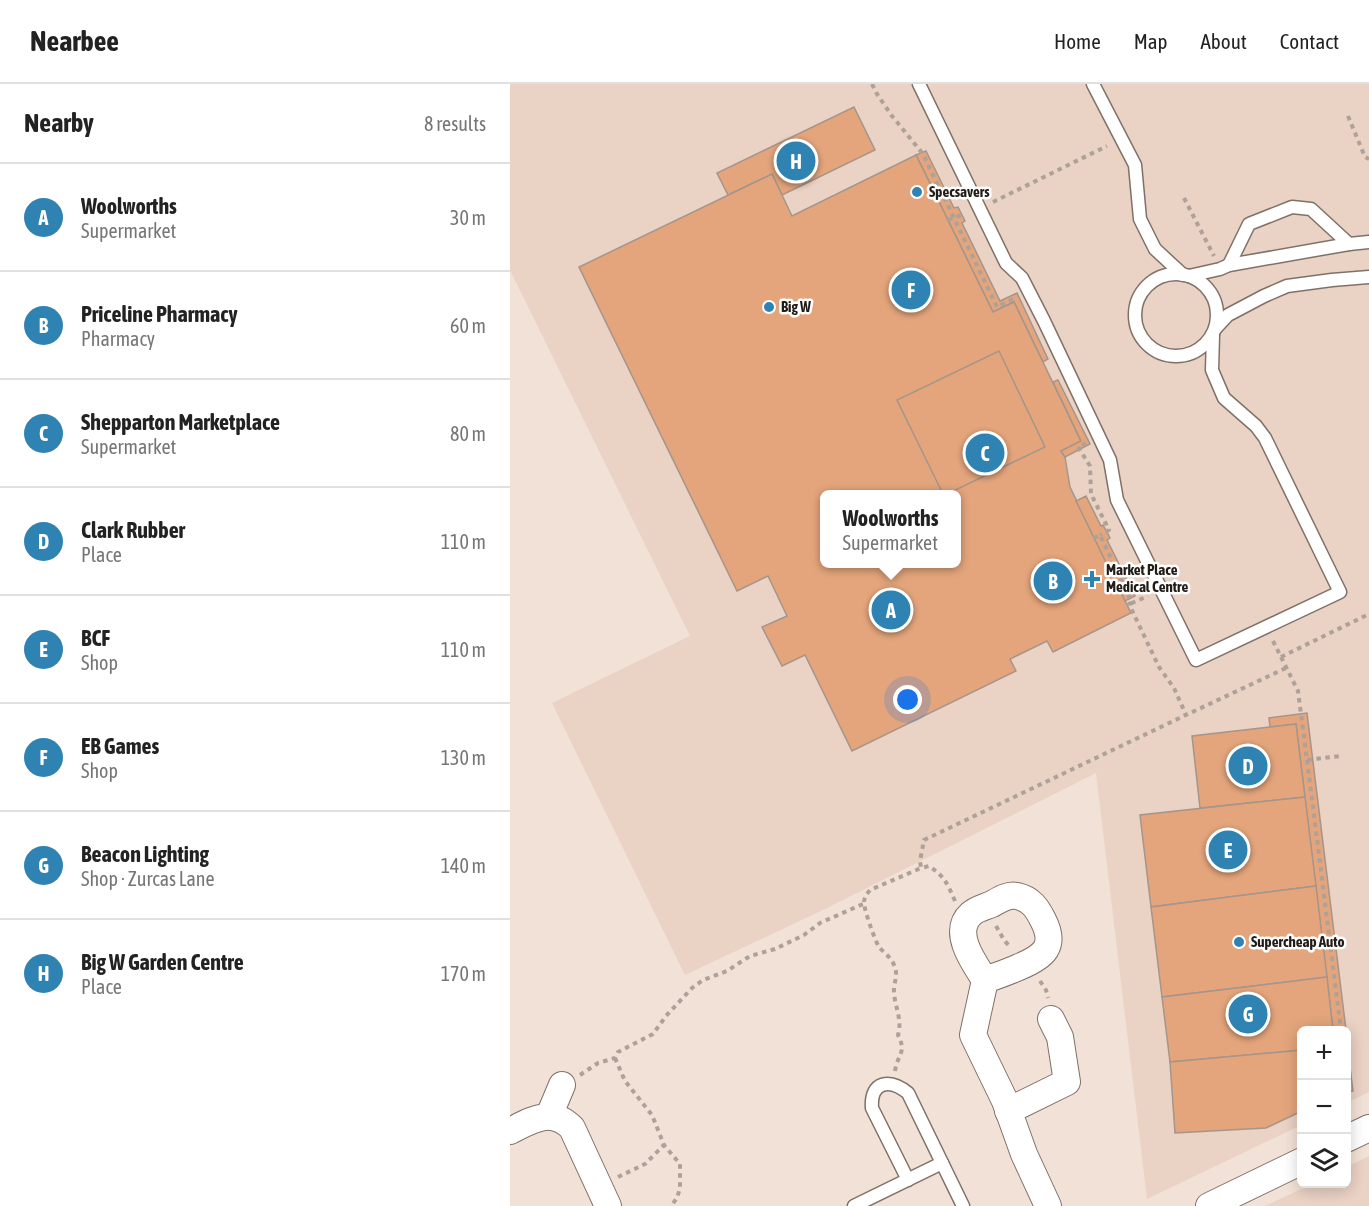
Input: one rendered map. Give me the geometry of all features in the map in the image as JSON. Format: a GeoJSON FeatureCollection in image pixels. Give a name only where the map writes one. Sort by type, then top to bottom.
{"type":"FeatureCollection","features":[{"type":"Feature","properties":{"kind":"street"},"geometry":{"type":"LineString","coordinates":[[985,980],[1039,958],[1047,947],[1049,937],[1046,927],[1032,903],[1014,895],[1005,897],[972,913],[964,925],[963,933],[975,965],[985,980],[973,1035],[1048,1206]]}},
{"type":"Feature","properties":{"kind":"street"},"geometry":{"type":"LineString","coordinates":[[1008,1111],[1067,1082],[1060,1037],[1052,1019]]}},
{"type":"Feature","properties":{"kind":"street"},"geometry":{"type":"LineString","coordinates":[[549,1116],[562,1085]]}},
{"type":"Feature","properties":{"kind":"street"},"geometry":{"type":"LineString","coordinates":[[510,1131],[534,1119],[549,1116],[564,1120],[572,1128],[604,1196]]}},
{"type":"Feature","properties":{"kind":"street"},"geometry":{"type":"LineString","coordinates":[[1351,1137],[1369,1128]]}},
{"type":"Feature","properties":{"kind":"street"},"geometry":{"type":"LineString","coordinates":[[1209,1206],[1297,1163]]}},
{"type":"Feature","properties":{"kind":"lane"},"geometry":{"type":"LineString","coordinates":[[919,84],[1006,263],[1022,278],[1110,460],[1117,500],[1196,660],[1340,592],[1265,438],[1256,426],[1224,398],[1212,369],[1217,316],[1210,291],[1201,282],[1186,275],[1155,249],[1140,219],[1135,165],[1093,84]]}},
{"type":"Feature","properties":{"kind":"lane"},"geometry":{"type":"LineString","coordinates":[[1229,265],[1249,224],[1292,207],[1311,209],[1349,244]]}},
{"type":"Feature","properties":{"kind":"lane"},"geometry":{"type":"LineString","coordinates":[[1369,242],[1229,265],[1220,269],[1186,275],[1162,276],[1144,289],[1139,298],[1135,311],[1136,324],[1141,337],[1150,347],[1161,354],[1173,357],[1185,356],[1206,345],[1228,315],[1287,286],[1369,277]]}},
{"type":"Feature","properties":{"kind":"lane"},"geometry":{"type":"LineString","coordinates":[[908,1180],[872,1108],[871,1098],[875,1089],[882,1085],[900,1086],[908,1093],[963,1206]]}},
{"type":"Feature","properties":{"kind":"lane"},"geometry":{"type":"LineString","coordinates":[[854,1206],[942,1163]]}},
{"type":"Feature","properties":{"kind":"path"},"geometry":{"type":"LineString","coordinates":[[872,84],[892,116],[923,154],[997,307],[1015,298],[1020,309]]}},
{"type":"Feature","properties":{"kind":"path"},"geometry":{"type":"LineString","coordinates":[[1348,116],[1365,157],[1369,159]]}},
{"type":"Feature","properties":{"kind":"path"},"geometry":{"type":"LineString","coordinates":[[948,220],[962,214],[969,214],[1121,139]]}},
{"type":"Feature","properties":{"kind":"path"},"geometry":{"type":"LineString","coordinates":[[1086,443],[1078,447],[1090,466],[1091,494],[1109,530],[1094,538]]}},
{"type":"Feature","properties":{"kind":"path"},"geometry":{"type":"LineString","coordinates":[[1100,535],[1132,603],[1162,590]]}},
{"type":"Feature","properties":{"kind":"path"},"geometry":{"type":"LineString","coordinates":[[1340,1026],[1298,691],[1280,656],[1369,614]]}},
{"type":"Feature","properties":{"kind":"path"},"geometry":{"type":"LineString","coordinates":[[921,868],[924,840],[1186,715]]}},
{"type":"Feature","properties":{"kind":"path"},"geometry":{"type":"LineString","coordinates":[[1307,760],[1340,756]]}},
{"type":"Feature","properties":{"kind":"path"},"geometry":{"type":"LineString","coordinates":[[894,1085],[897,1063],[903,1050],[897,1035],[900,1028],[894,989],[896,972],[888,955],[875,939],[864,904],[865,897],[870,890],[921,868],[929,866],[938,872],[945,880],[958,907],[998,927],[1004,940],[1016,953],[1024,957],[1046,990],[1052,1019]]}},
{"type":"Feature","properties":{"kind":"path"},"geometry":{"type":"LineString","coordinates":[[562,1085],[598,1064],[615,1058],[618,1052],[653,1034],[666,1016],[692,988],[703,980],[727,971],[750,956],[775,949],[804,935],[820,923],[864,904]]}},
{"type":"Feature","properties":{"kind":"path"},"geometry":{"type":"LineString","coordinates":[[615,1058],[625,1081],[652,1115],[664,1145],[677,1159],[681,1169],[680,1188],[671,1206]]}},
{"type":"Feature","properties":{"kind":"path"},"geometry":{"type":"LineString","coordinates":[[604,1196],[645,1164],[664,1145]]}},
{"type":"Feature","properties":{"kind":"shaded area"},"geometry":{"type":"Polygon","coordinates":[[[510,84],[1369,84],[1369,1092],[1351,1101],[1351,1026],[1297,1026],[1297,1127],[1147,1199],[1096,773],[825,909],[685,975],[552,703],[690,636],[510,270],[510,84]]]}},
{"type":"Feature","properties":{"kind":"shaded area"},"geometry":{"type":"Polygon","coordinates":[[[1369,1156],[1369,1206],[1265,1206],[1303,1188],[1351,1188],[1351,1165],[1369,1156]]]}},
{"type":"Feature","properties":{"kind":"building"},"geometry":{"type":"Polygon","coordinates":[[[854,107],[875,150],[782,195],[772,174],[728,195],[717,173],[854,107]]]}},
{"type":"Feature","properties":{"kind":"building"},"geometry":{"type":"Polygon","coordinates":[[[926,151],[954,208],[958,207],[965,221],[962,223],[1000,301],[1017,293],[1048,359],[1043,362],[1014,302],[993,312],[916,155],[926,151]]]}},
{"type":"Feature","properties":{"kind":"building"},"geometry":{"type":"Polygon","coordinates":[[[916,155],[993,312],[1014,302],[1081,441],[1061,451],[1065,457],[1070,487],[1131,613],[1053,652],[1047,641],[1010,659],[1016,671],[852,751],[805,655],[782,666],[762,627],[787,616],[768,576],[737,591],[579,267],[772,174],[792,216],[916,155]]]}},
{"type":"Feature","properties":{"kind":"building"},"geometry":{"type":"Polygon","coordinates":[[[999,351],[1045,447],[955,490],[941,490],[897,400],[999,351]]]}},
{"type":"Feature","properties":{"kind":"building"},"geometry":{"type":"Polygon","coordinates":[[[1058,380],[1090,444],[1065,457],[1061,451],[1081,441],[1053,382],[1058,380]]]}},
{"type":"Feature","properties":{"kind":"building"},"geometry":{"type":"Polygon","coordinates":[[[1086,496],[1101,526],[1103,525],[1110,538],[1107,540],[1135,596],[1125,601],[1076,501],[1086,496]]]}},
{"type":"Feature","properties":{"kind":"building"},"geometry":{"type":"Polygon","coordinates":[[[1307,713],[1346,1026],[1333,1026],[1296,724],[1270,727],[1269,718],[1307,713]]]}},
{"type":"Feature","properties":{"kind":"building"},"geometry":{"type":"Polygon","coordinates":[[[1296,724],[1305,797],[1200,808],[1192,736],[1296,724]]]}},
{"type":"Feature","properties":{"kind":"building"},"geometry":{"type":"Polygon","coordinates":[[[1305,797],[1316,886],[1151,907],[1140,815],[1305,797]]]}},
{"type":"Feature","properties":{"kind":"building","name":"Supercheap Auto"},"geometry":{"type":"Polygon","coordinates":[[[1316,886],[1327,977],[1162,997],[1151,907],[1316,886]]]}},
{"type":"Feature","properties":{"kind":"building"},"geometry":{"type":"Polygon","coordinates":[[[1327,977],[1333,1026],[1297,1026],[1297,1050],[1170,1062],[1162,997],[1327,977]]]}},
{"type":"Feature","properties":{"kind":"building"},"geometry":{"type":"Polygon","coordinates":[[[1297,1050],[1297,1113],[1266,1128],[1175,1133],[1170,1062],[1297,1050]]]}},
{"type":"Feature","properties":{"kind":"place","name":"Big W Garden Centre"},"geometry":{"type":"Point","coordinates":[796,161]}},
{"type":"Feature","properties":{"kind":"place","name":"Specsavers"},"geometry":{"type":"Point","coordinates":[917,192]}},
{"type":"Feature","properties":{"kind":"place","name":"EB Games"},"geometry":{"type":"Point","coordinates":[911,290]}},
{"type":"Feature","properties":{"kind":"place","name":"Big W"},"geometry":{"type":"Point","coordinates":[769,307]}},
{"type":"Feature","properties":{"kind":"place","name":"Shepparton Marketplace"},"geometry":{"type":"Point","coordinates":[985,453]}},
{"type":"Feature","properties":{"kind":"place","name":"Market Place Medical Centre"},"geometry":{"type":"Point","coordinates":[1092,579]}},
{"type":"Feature","properties":{"kind":"place","name":"Priceline Pharmacy"},"geometry":{"type":"Point","coordinates":[1053,581]}},
{"type":"Feature","properties":{"kind":"place","name":"Woolworths"},"geometry":{"type":"Point","coordinates":[891,610]}},
{"type":"Feature","properties":{"kind":"place","name":"Clark Rubber"},"geometry":{"type":"Point","coordinates":[1248,766]}},
{"type":"Feature","properties":{"kind":"place","name":"BCF"},"geometry":{"type":"Point","coordinates":[1228,850]}},
{"type":"Feature","properties":{"kind":"place","name":"Supercheap Auto"},"geometry":{"type":"Point","coordinates":[1239,942]}},
{"type":"Feature","properties":{"kind":"place","name":"Beacon Lighting"},"geometry":{"type":"Point","coordinates":[1248,1014]}}]}
